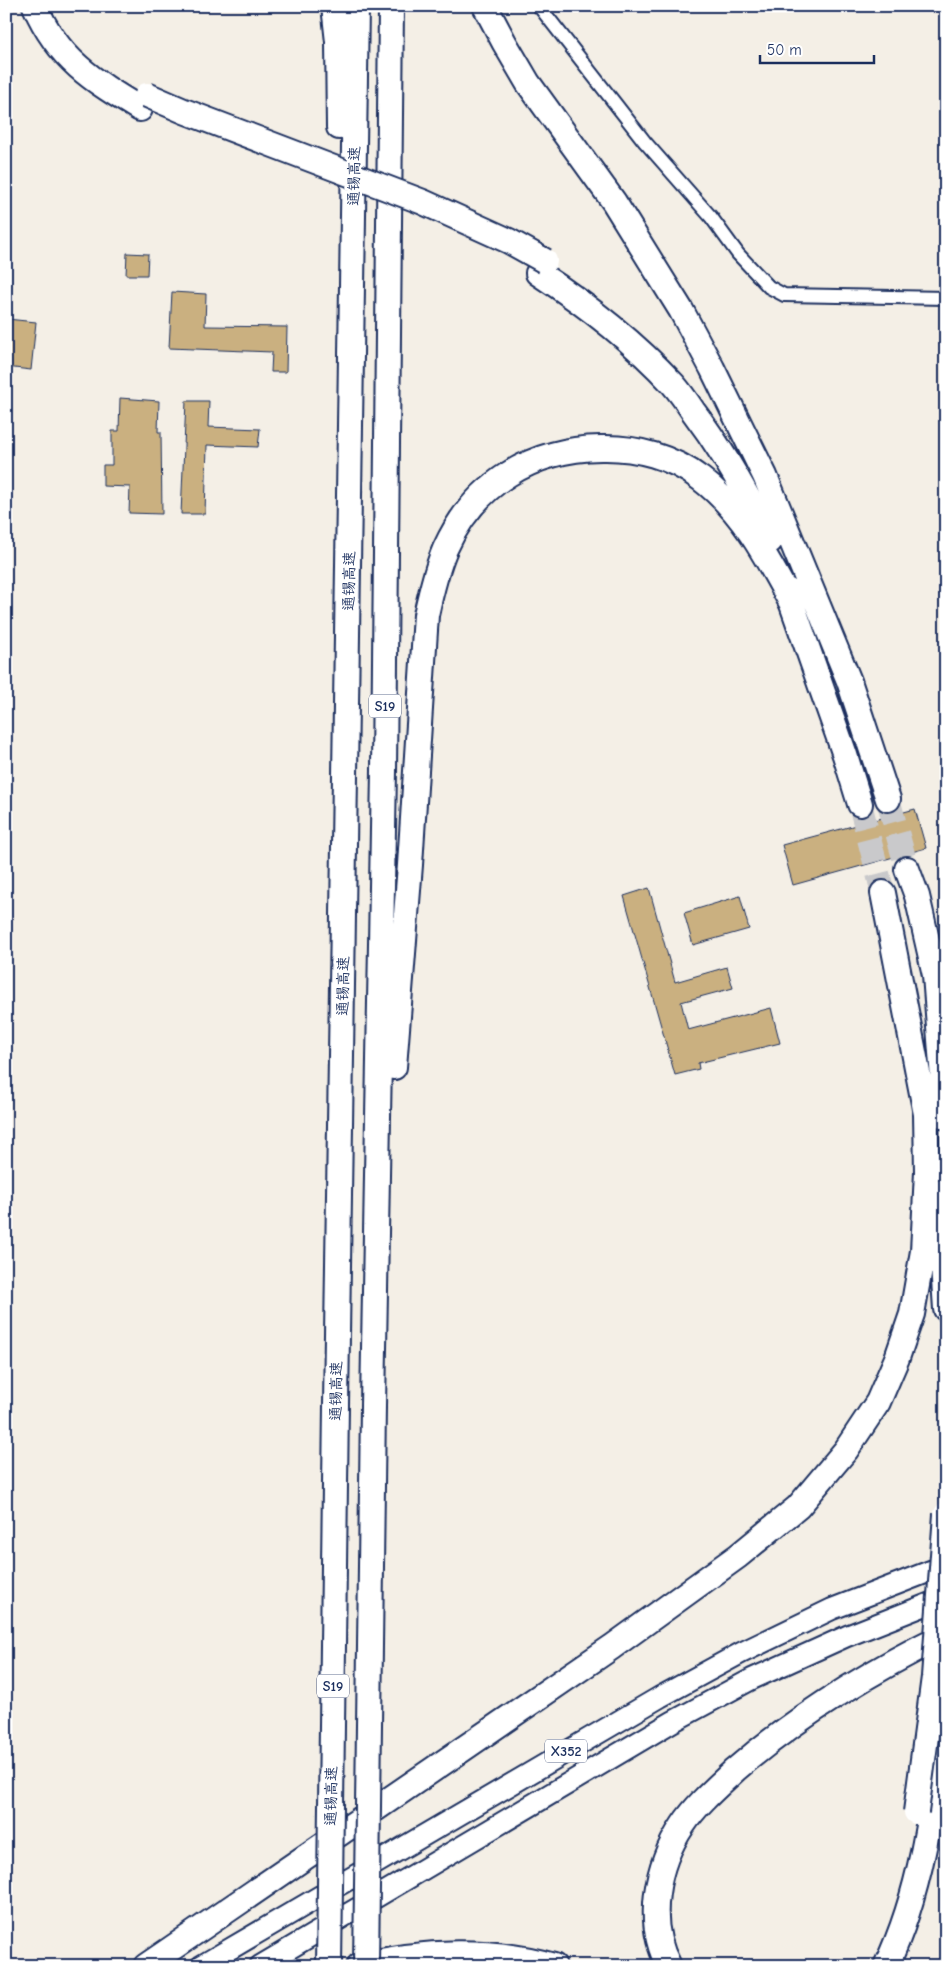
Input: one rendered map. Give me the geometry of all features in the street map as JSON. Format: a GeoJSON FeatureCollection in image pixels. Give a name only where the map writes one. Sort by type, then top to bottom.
{"type":"FeatureCollection","features":[{"type":"Feature","properties":{"kind":"highway"},"geometry":{"type":"LineString","coordinates":[[35,6],[44,27],[69,59],[97,83],[143,102]]}},
{"type":"Feature","properties":{"kind":"highway"},"geometry":{"type":"LineString","coordinates":[[49,6],[60,27],[81,54],[143,102],[185,129],[542,267],[606,306],[674,366],[725,432],[746,465],[808,582]]}},
{"type":"Feature","properties":{"kind":"highway"},"geometry":{"type":"LineString","coordinates":[[334,6],[338,42],[339,162],[350,520]]}},
{"type":"Feature","properties":{"kind":"highway","name":"通锡高速"},"geometry":{"type":"LineString","coordinates":[[329,1966],[356,6]]}},
{"type":"Feature","properties":{"kind":"highway","name":"S19"},"geometry":{"type":"LineString","coordinates":[[366,1966],[384,761],[391,6]]}},
{"type":"Feature","properties":{"kind":"highway"},"geometry":{"type":"LineString","coordinates":[[485,6],[528,83],[614,202],[681,310],[712,368],[765,476],[849,681],[888,799]]}},
{"type":"Feature","properties":{"kind":"highway"},"geometry":{"type":"LineString","coordinates":[[542,267],[606,322],[674,385],[729,462],[752,503],[770,542],[845,755],[860,804]]}},
{"type":"Feature","properties":{"kind":"highway"},"geometry":{"type":"LineString","coordinates":[[376,1261],[410,865],[426,614],[434,579],[445,548],[462,520],[478,500],[501,478],[525,464],[551,454],[579,448],[612,448],[647,452],[676,464],[700,478],[724,500],[747,527],[769,561],[792,604]]}},
{"type":"Feature","properties":{"kind":"highway"},"geometry":{"type":"LineString","coordinates":[[906,869],[917,896],[935,975],[941,1112],[935,1150],[946,1309]]}},
{"type":"Feature","properties":{"kind":"highway"},"geometry":{"type":"LineString","coordinates":[[146,1966],[612,1647],[738,1556],[798,1507],[846,1450],[878,1402],[897,1358],[912,1314],[923,1251],[926,1172],[941,1112],[883,893]]}},
{"type":"Feature","properties":{"kind":"highway"},"geometry":{"type":"LineString","coordinates":[[886,1966],[898,1941],[908,1911],[921,1860],[923,1811],[946,1514]]}},
{"type":"Feature","properties":{"kind":"highway"},"geometry":{"type":"LineString","coordinates":[[669,1966],[656,1928],[656,1895],[665,1861],[683,1825],[711,1792],[756,1752],[824,1702],[912,1651],[946,1634]]}},
{"type":"Feature","properties":{"kind":"highway"},"geometry":{"type":"LineString","coordinates":[[871,1966],[886,1936],[896,1908],[923,1811],[946,1698]]}},
{"type":"Feature","properties":{"kind":"highway"},"geometry":{"type":"LineString","coordinates":[[359,1966],[409,1955],[442,1954],[495,1954],[554,1966]]}},
{"type":"Feature","properties":{"kind":"main road","name":"X352"},"geometry":{"type":"LineString","coordinates":[[200,1966],[660,1696],[741,1653],[832,1609],[946,1565]]}},
{"type":"Feature","properties":{"kind":"main road","name":"X352"},"geometry":{"type":"LineString","coordinates":[[260,1966],[672,1722],[752,1679],[847,1636],[946,1597]]}},
{"type":"Feature","properties":{"kind":"street"},"geometry":{"type":"LineString","coordinates":[[539,6],[645,142],[711,217],[738,254],[769,287],[784,295],[946,298]]}},
{"type":"Feature","properties":{"kind":"building"},"geometry":{"type":"Polygon","coordinates":[[[127,253],[148,254],[147,275],[126,275],[127,253]]]}},
{"type":"Feature","properties":{"kind":"building"},"geometry":{"type":"Polygon","coordinates":[[[172,292],[206,294],[205,326],[287,327],[286,372],[271,372],[272,352],[169,348],[172,292]]]}},
{"type":"Feature","properties":{"kind":"building"},"geometry":{"type":"Polygon","coordinates":[[[7,319],[36,322],[31,370],[6,367],[7,319]]]}},
{"type":"Feature","properties":{"kind":"building"},"geometry":{"type":"Polygon","coordinates":[[[120,398],[159,401],[158,432],[161,432],[162,514],[129,513],[130,487],[103,486],[103,465],[112,465],[112,431],[119,431],[120,398]]]}},
{"type":"Feature","properties":{"kind":"building"},"geometry":{"type":"Polygon","coordinates":[[[186,401],[209,401],[208,427],[260,429],[258,447],[207,445],[205,514],[181,514],[186,401]]]}},
{"type":"Feature","properties":{"kind":"building"},"geometry":{"type":"Polygon","coordinates":[[[915,809],[926,848],[793,885],[782,845],[915,809]]]}},
{"type":"Feature","properties":{"kind":"building"},"geometry":{"type":"Polygon","coordinates":[[[649,888],[675,982],[727,967],[733,988],[681,1002],[688,1030],[771,1008],[780,1043],[698,1063],[699,1069],[675,1075],[624,896],[649,888]]]}},
{"type":"Feature","properties":{"kind":"building"},"geometry":{"type":"Polygon","coordinates":[[[740,896],[749,929],[693,945],[684,913],[740,896]]]}},
{"type":"Feature","properties":{"kind":"tunnel"},"geometry":{"type":"LineString","coordinates":[[888,799],[907,869]]}},
{"type":"Feature","properties":{"kind":"tunnel"},"geometry":{"type":"LineString","coordinates":[[860,804],[883,893]]}}]}
